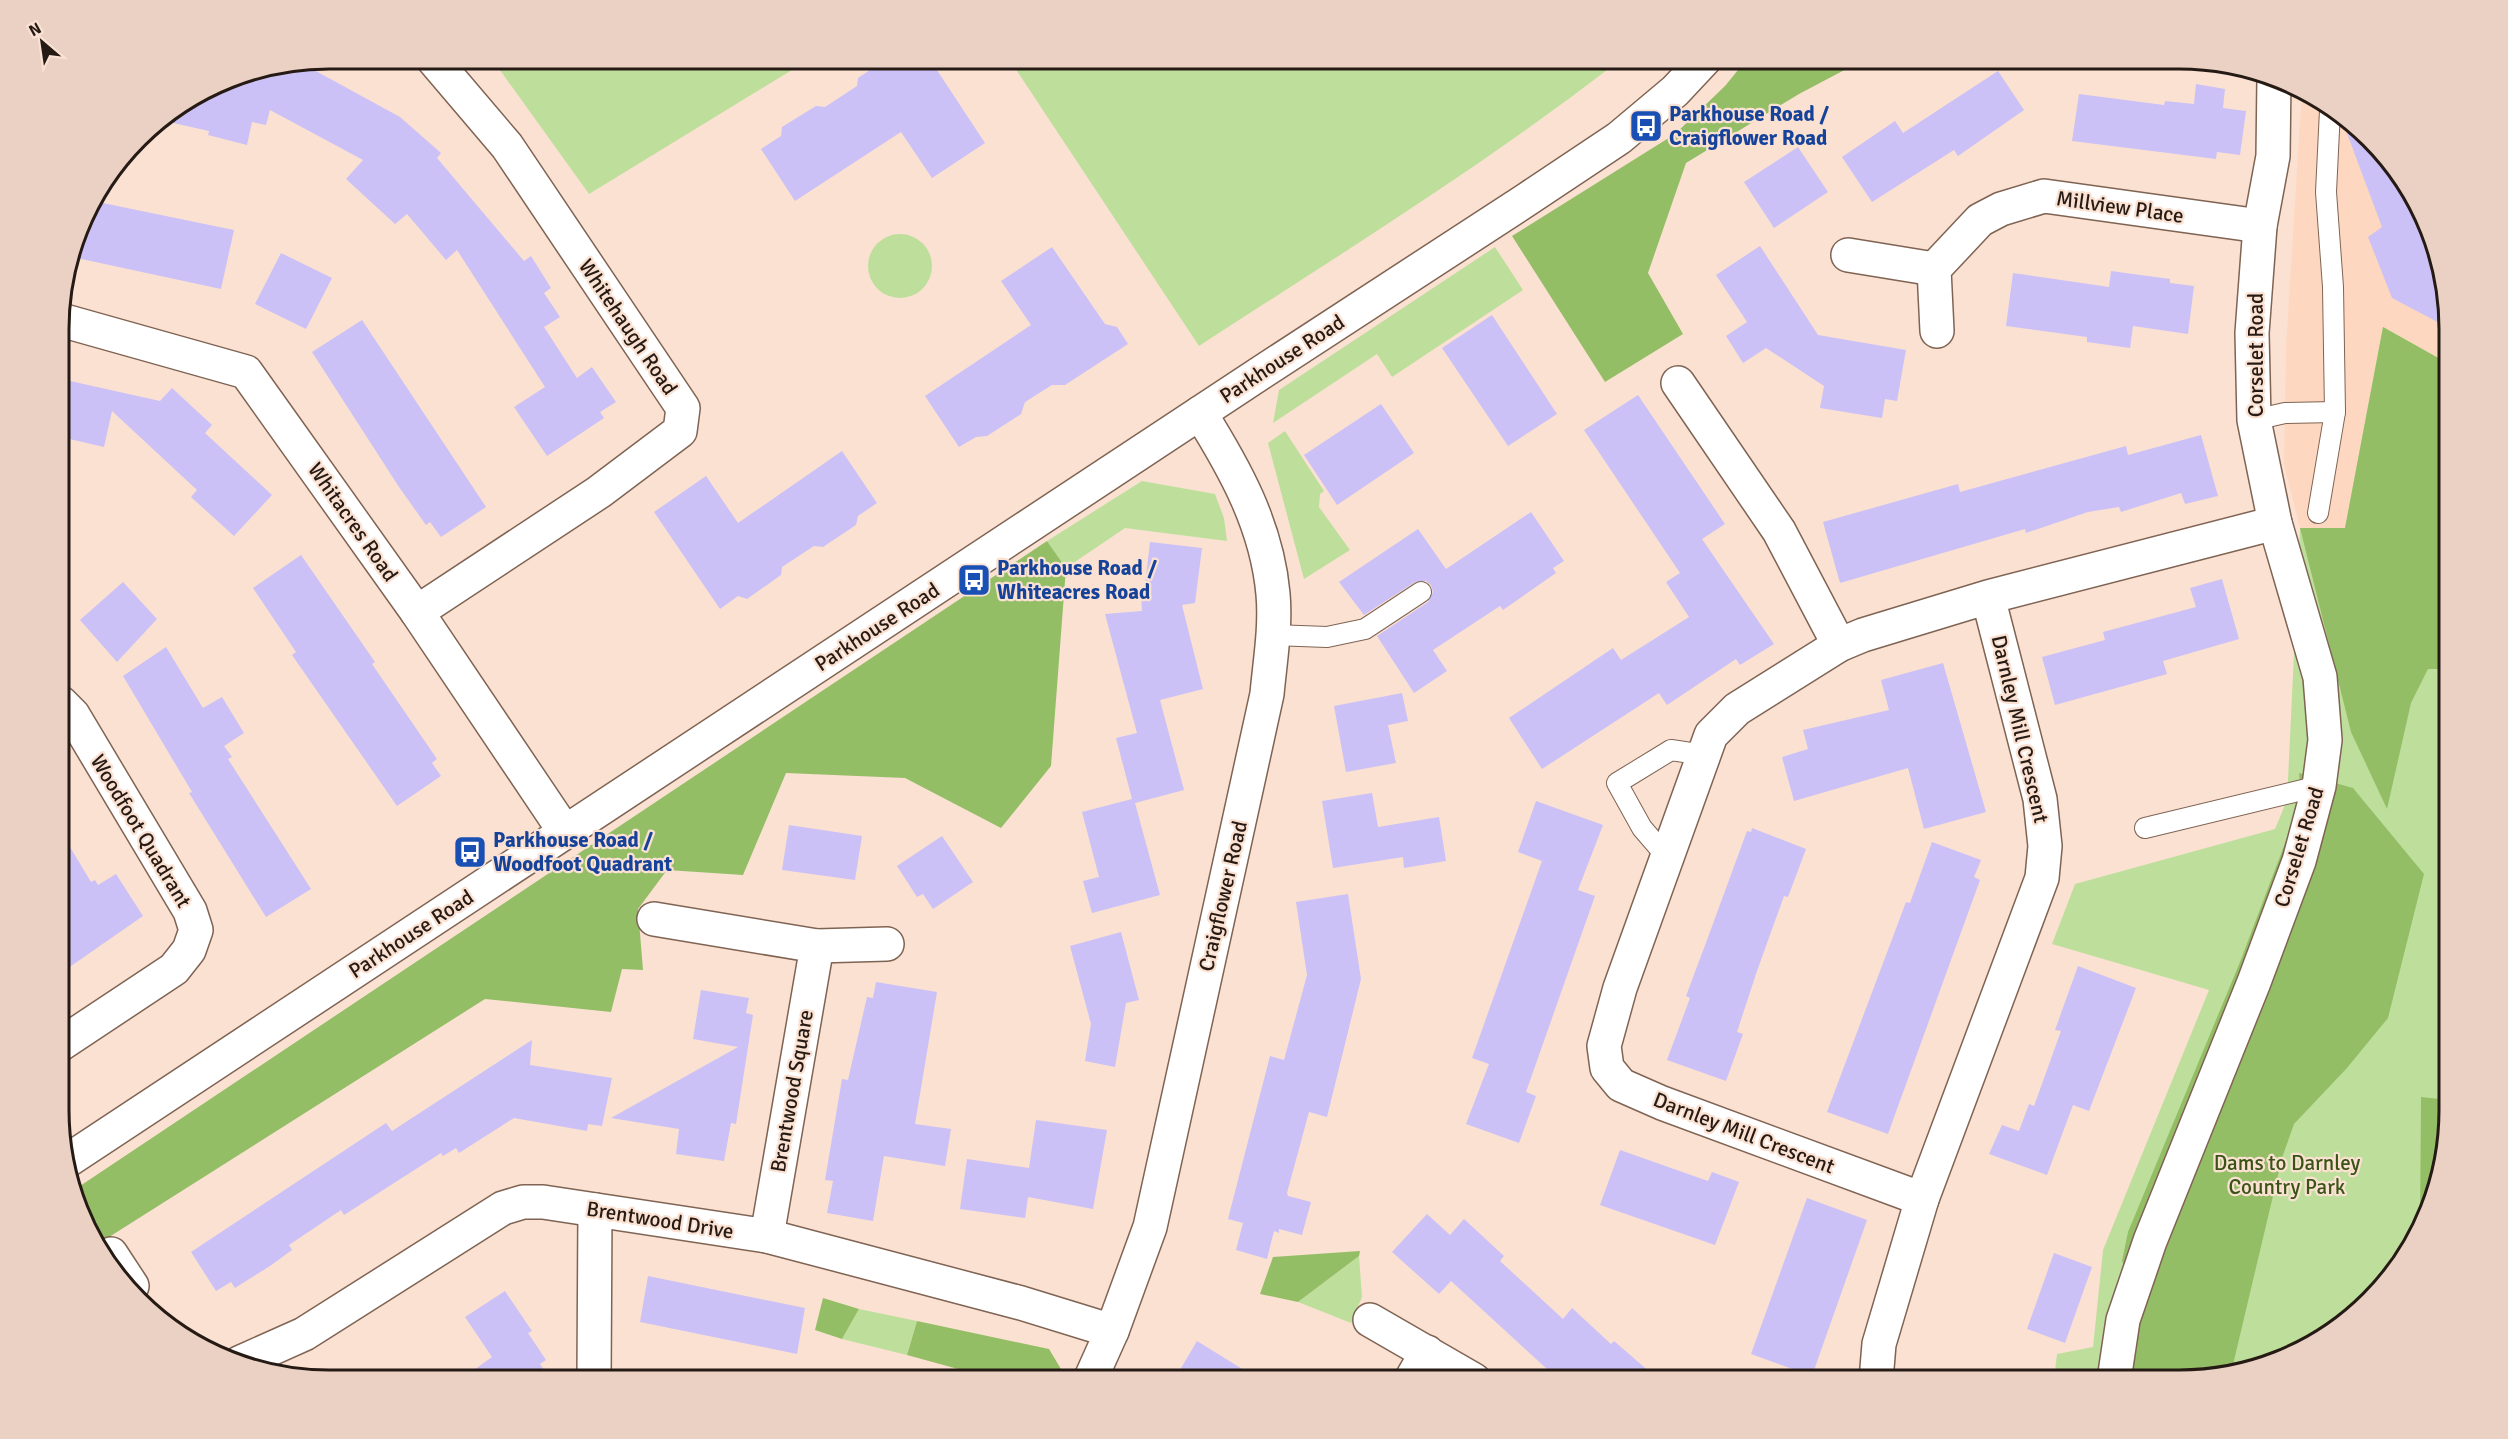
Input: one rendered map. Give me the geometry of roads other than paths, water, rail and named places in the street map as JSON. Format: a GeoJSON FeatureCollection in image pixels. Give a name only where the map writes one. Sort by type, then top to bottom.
{"type":"FeatureCollection","features":[{"type":"Feature","properties":{"kind":"street","name":"Whitehaugh Road"},"geometry":{"type":"LineString","coordinates":[[417,612],[599,492],[680,432],[683,408],[507,146],[442,69]]}},
{"type":"Feature","properties":{"kind":"street","name":"Parkhouse Road"},"geometry":{"type":"LineString","coordinates":[[73,1157],[1619,138],[1675,91],[1695,69]]}},
{"type":"Feature","properties":{"kind":"street","name":"Corselet Road"},"geometry":{"type":"LineString","coordinates":[[2116,1370],[2123,1320],[2150,1241],[2254,982],[2299,861],[2319,786],[2325,740],[2320,677],[2276,523],[2254,420],[2252,333],[2260,226],[2273,156],[2274,87]]}},
{"type":"Feature","properties":{"kind":"street","name":"Millview Place"},"geometry":{"type":"LineString","coordinates":[[1934,269],[1980,220],[2001,208],[2044,196],[2260,226]]}},
{"type":"Feature","properties":{"kind":"street"},"geometry":{"type":"LineString","coordinates":[[1848,255],[1934,269],[1937,331]]}},
{"type":"Feature","properties":{"kind":"street","name":"Whitacres Road"},"geometry":{"type":"LineString","coordinates":[[69,322],[246,372],[417,612],[565,832]]}},
{"type":"Feature","properties":{"kind":"street"},"geometry":{"type":"LineString","coordinates":[[1678,383],[1779,531],[1839,645]]}},
{"type":"Feature","properties":{"kind":"street","name":"Craigflower Road"},"geometry":{"type":"LineString","coordinates":[[1094,1370],[1112,1331],[1150,1227],[1267,694],[1273,635],[1273,594],[1262,535],[1234,466],[1200,413]]}},
{"type":"Feature","properties":{"kind":"street","name":"Darnley Mill Crescent"},"geometry":{"type":"LineString","coordinates":[[1988,597],[2040,799],[2045,846],[2042,878],[1922,1199],[1662,1103],[1621,1085],[1607,1068],[1604,1046],[1620,988],[1711,735],[1737,709],[1839,645],[1988,597],[2276,523]]}},
{"type":"Feature","properties":{"kind":"street","name":"Woodfoot Quadrant"},"geometry":{"type":"LineString","coordinates":[[69,711],[190,911],[196,930],[189,950],[174,969],[69,1039]]}},
{"type":"Feature","properties":{"kind":"street"},"geometry":{"type":"LineString","coordinates":[[654,919],[818,946],[887,944]]}},
{"type":"Feature","properties":{"kind":"street","name":"Brentwood Square"},"geometry":{"type":"LineString","coordinates":[[766,1236],[818,946]]}},
{"type":"Feature","properties":{"kind":"street"},"geometry":{"type":"LineString","coordinates":[[1877,1370],[1878,1344],[1922,1199]]}},
{"type":"Feature","properties":{"kind":"street","name":"Brentwood Drive"},"geometry":{"type":"LineString","coordinates":[[251,1358],[304,1334],[503,1208],[523,1202],[543,1202],[766,1236],[1021,1303],[1112,1331]]}},
{"type":"Feature","properties":{"kind":"street"},"geometry":{"type":"LineString","coordinates":[[594,1370],[595,1210]]}},
{"type":"Feature","properties":{"kind":"street"},"geometry":{"type":"LineString","coordinates":[[1370,1320],[1457,1370]]}},
{"type":"Feature","properties":{"kind":"street"},"geometry":{"type":"LineString","coordinates":[[1417,1370],[1427,1352]]}},
{"type":"Feature","properties":{"kind":"lane"},"geometry":{"type":"LineString","coordinates":[[2318,513],[2335,412],[2333,287],[2326,192],[2330,118]]}},
{"type":"Feature","properties":{"kind":"lane"},"geometry":{"type":"LineString","coordinates":[[2254,420],[2285,413],[2335,412]]}},
{"type":"Feature","properties":{"kind":"lane"},"geometry":{"type":"LineString","coordinates":[[1273,635],[1327,637],[1365,628],[1421,592]]}},
{"type":"Feature","properties":{"kind":"lane"},"geometry":{"type":"LineString","coordinates":[[1667,857],[1642,828],[1617,783],[1671,750],[1704,755]]}},
{"type":"Feature","properties":{"kind":"lane"},"geometry":{"type":"LineString","coordinates":[[2145,828],[2319,786]]}},
{"type":"Feature","properties":{"kind":"place","name":"Parkhouse Road / Craigflower Road"},"geometry":{"type":"Point","coordinates":[1646,126]}},
{"type":"Feature","properties":{"kind":"place","name":"Parkhouse Road / Whiteacres Road"},"geometry":{"type":"Point","coordinates":[974,580]}},
{"type":"Feature","properties":{"kind":"place","name":"Parkhouse Road / Woodfoot Quadrant"},"geometry":{"type":"Point","coordinates":[470,852]}},
{"type":"Feature","properties":{"kind":"park label","name":"Dams to Darnley Country Park"},"geometry":{"type":"Point","coordinates":[2287,1175]}}]}
